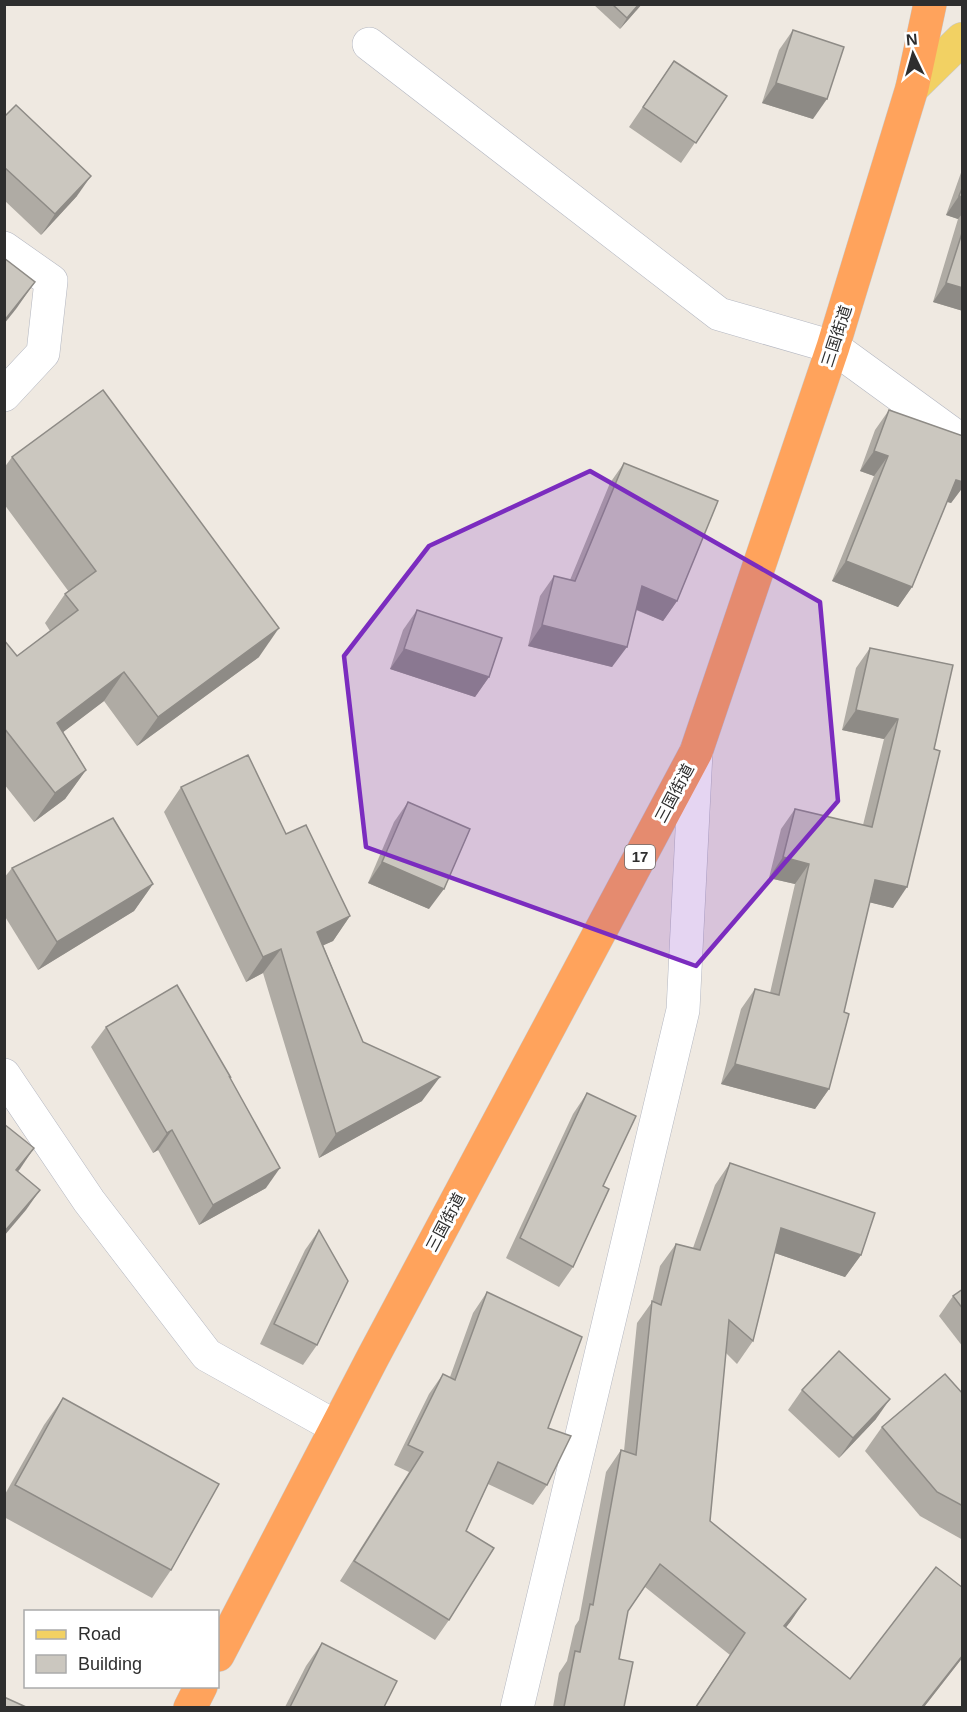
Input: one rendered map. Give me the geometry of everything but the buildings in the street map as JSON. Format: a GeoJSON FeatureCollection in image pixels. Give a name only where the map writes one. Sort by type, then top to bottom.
{"type":"FeatureCollection","features":[{"type":"Feature","properties":{"kind":"highway","name":"三国街道"},"geometry":{"type":"LineString","coordinates":[[219,1652],[336,1427],[696,752],[833,347],[912,88],[930,4]]}},
{"type":"Feature","properties":{"kind":"highway"},"geometry":{"type":"LineString","coordinates":[[190,1707],[200,1688]]}},
{"type":"Feature","properties":{"kind":"main road"},"geometry":{"type":"LineString","coordinates":[[912,88],[963,39]]}},
{"type":"Feature","properties":{"kind":"street"},"geometry":{"type":"LineString","coordinates":[[369,44],[719,314],[833,347],[963,441]]}},
{"type":"Feature","properties":{"kind":"street"},"geometry":{"type":"LineString","coordinates":[[4,248],[51,281],[43,353],[4,395]]}},
{"type":"Feature","properties":{"kind":"street"},"geometry":{"type":"LineString","coordinates":[[518,1707],[683,1010],[696,752]]}},
{"type":"Feature","properties":{"kind":"street"},"geometry":{"type":"LineString","coordinates":[[4,1075],[89,1201],[207,1355],[336,1427]]}},
{"type":"Feature","properties":{"kind":"highlighted area"},"geometry":{"type":"Polygon","coordinates":[[[590,471],[820,602],[838,801],[696,966],[366,847],[344,656],[429,546],[590,471]]]}}]}
